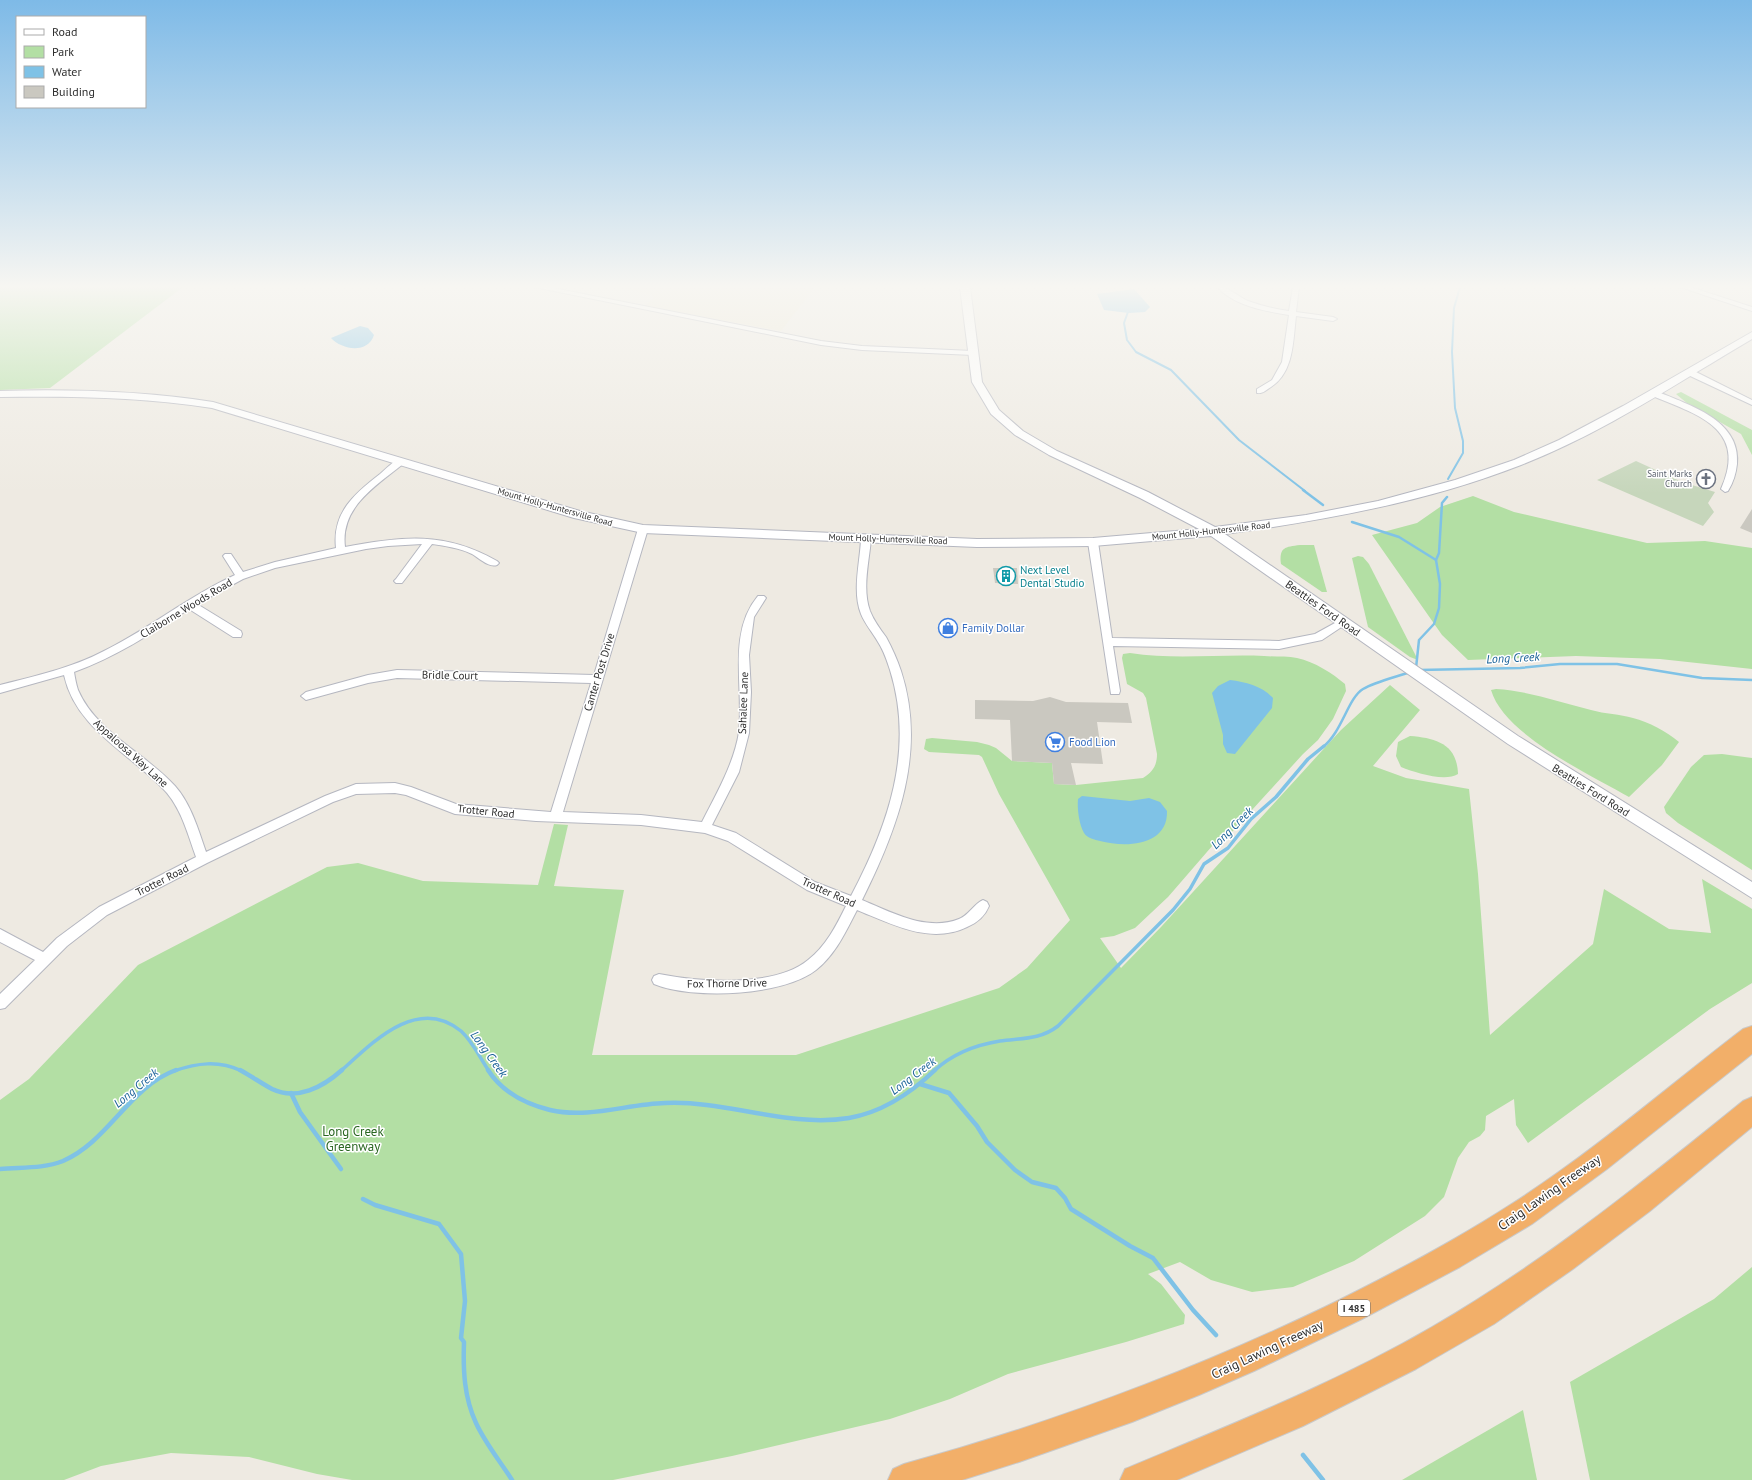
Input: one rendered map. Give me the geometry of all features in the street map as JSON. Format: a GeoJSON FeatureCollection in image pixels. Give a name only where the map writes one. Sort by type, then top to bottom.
{"type":"FeatureCollection","features":[{"type":"Feature","properties":{"kind":"highway","name":"Craig Lawing Freeway"},"geometry":{"type":"LineString","coordinates":[[904,1480],[963,1464],[1080,1426],[1178,1390],[1294,1338],[1376,1297],[1457,1253],[1544,1199],[1602,1156],[1752,1038]]}},
{"type":"Feature","properties":{"kind":"highway"},"geometry":{"type":"LineString","coordinates":[[1136,1480],[1249,1434],[1344,1390],[1443,1338],[1532,1281],[1622,1217],[1752,1110]]}},
{"type":"Feature","properties":{"kind":"main road","name":"Beatties Ford Road"},"geometry":{"type":"LineString","coordinates":[[973,356],[976,376],[983,394],[995,412],[1019,433],[1046,450],[1144,495],[1214,532],[1531,752],[1752,891]]}},
{"type":"Feature","properties":{"kind":"main road","name":"Mount Holly-Huntersville Road"},"geometry":{"type":"LineString","coordinates":[[0,394],[51,393],[186,400],[229,409],[595,520],[643,529],[866,539],[1012,543],[1093,542],[1214,532],[1350,511],[1411,497],[1459,483],[1518,462],[1563,442],[1653,393],[1716,356]]}},
{"type":"Feature","properties":{"kind":"street"},"geometry":{"type":"LineString","coordinates":[[1260,391],[1275,381],[1286,362],[1287,356]]}},
{"type":"Feature","properties":{"kind":"street"},"geometry":{"type":"LineString","coordinates":[[1689,372],[1752,403]]}},
{"type":"Feature","properties":{"kind":"street"},"geometry":{"type":"LineString","coordinates":[[1653,393],[1687,409],[1724,430],[1731,440],[1732,464],[1731,477],[1725,490]]}},
{"type":"Feature","properties":{"kind":"street"},"geometry":{"type":"LineString","coordinates":[[341,550],[340,530],[350,508],[368,488],[400,462]]}},
{"type":"Feature","properties":{"kind":"street","name":"Canter Post Drive"},"geometry":{"type":"LineString","coordinates":[[556,816],[643,529]]}},
{"type":"Feature","properties":{"kind":"street","name":"Fox Thorne Drive"},"geometry":{"type":"LineString","coordinates":[[659,980],[682,984],[730,986],[763,984],[791,978],[813,964],[826,952],[844,925],[873,867],[893,816],[905,767],[906,743],[902,699],[892,659],[863,606],[866,539]]}},
{"type":"Feature","properties":{"kind":"street","name":"Claiborne Woods Road"},"geometry":{"type":"LineString","coordinates":[[0,689],[68,670],[107,654],[130,642],[189,604],[240,576],[277,564],[341,550],[393,542],[429,542],[463,548],[477,552],[494,563]]}},
{"type":"Feature","properties":{"kind":"street"},"geometry":{"type":"LineString","coordinates":[[399,581],[429,542]]}},
{"type":"Feature","properties":{"kind":"street"},"geometry":{"type":"LineString","coordinates":[[1093,542],[1115,691]]}},
{"type":"Feature","properties":{"kind":"street"},"geometry":{"type":"LineString","coordinates":[[228,556],[240,576]]}},
{"type":"Feature","properties":{"kind":"street","name":"Sahalee Lane"},"geometry":{"type":"LineString","coordinates":[[705,828],[733,772],[744,733],[746,692],[744,655],[750,617],[753,608],[761,598]]}},
{"type":"Feature","properties":{"kind":"street"},"geometry":{"type":"LineString","coordinates":[[189,604],[237,634]]}},
{"type":"Feature","properties":{"kind":"street"},"geometry":{"type":"LineString","coordinates":[[1108,642],[1279,645],[1318,637],[1344,622]]}},
{"type":"Feature","properties":{"kind":"street","name":"Appaloosa Way Lane"},"geometry":{"type":"LineString","coordinates":[[68,670],[70,684],[75,696],[90,717],[155,773],[172,791],[188,819],[203,859]]}},
{"type":"Feature","properties":{"kind":"street","name":"Bridle Court"},"geometry":{"type":"LineString","coordinates":[[306,696],[368,679],[397,674],[597,679]]}},
{"type":"Feature","properties":{"kind":"street","name":"Trotter Road"},"geometry":{"type":"LineString","coordinates":[[0,1003],[62,942],[103,911],[203,859],[329,799],[356,789],[395,788],[407,790],[455,809],[641,820],[675,823],[705,828],[732,837],[811,886],[910,925],[936,929],[961,924],[973,918],[983,906]]}},
{"type":"Feature","properties":{"kind":"street"},"geometry":{"type":"LineString","coordinates":[[0,935],[46,959]]}},
{"type":"Feature","properties":{"kind":"green space"},"geometry":{"type":"Polygon","coordinates":[[[0,356],[92,356],[50,388],[0,390],[0,356]]]}},
{"type":"Feature","properties":{"kind":"green space"},"geometry":{"type":"Polygon","coordinates":[[[1681,392],[1752,430],[1752,455],[1741,434],[1688,404],[1676,394],[1681,392]]]}},
{"type":"Feature","properties":{"kind":"green space"},"geometry":{"type":"Polygon","coordinates":[[[1636,461],[1682,482],[1715,492],[1708,503],[1714,512],[1703,526],[1597,480],[1636,461]]]}},
{"type":"Feature","properties":{"kind":"green space"},"geometry":{"type":"Polygon","coordinates":[[[1473,496],[1514,512],[1647,543],[1705,541],[1752,548],[1752,669],[1660,659],[1576,656],[1468,660],[1442,635],[1372,535],[1417,523],[1440,507],[1473,496]]]}},
{"type":"Feature","properties":{"kind":"green space"},"geometry":{"type":"Polygon","coordinates":[[[1314,545],[1327,592],[1322,592],[1281,564],[1281,554],[1284,549],[1290,546],[1314,545]]]}},
{"type":"Feature","properties":{"kind":"green space"},"geometry":{"type":"Polygon","coordinates":[[[1358,556],[1363,557],[1369,564],[1418,660],[1410,657],[1368,627],[1352,558],[1358,556]]]}},
{"type":"Feature","properties":{"kind":"green space","name":"Long Creek Greenway"},"geometry":{"type":"Polygon","coordinates":[[[1130,653],[1163,656],[1247,656],[1297,658],[1317,665],[1329,672],[1345,684],[1346,691],[1333,719],[1318,740],[1303,754],[1231,833],[1213,845],[1168,897],[1135,928],[1114,936],[1100,938],[1121,968],[1161,927],[1341,730],[1390,685],[1420,710],[1373,766],[1406,778],[1469,789],[1478,874],[1490,1035],[1593,944],[1604,889],[1669,929],[1711,933],[1702,879],[1752,909],[1752,983],[1710,1009],[1528,1143],[1516,1125],[1514,1099],[1486,1116],[1485,1130],[1480,1136],[1469,1142],[1458,1158],[1444,1197],[1425,1216],[1354,1261],[1293,1287],[1252,1292],[1211,1280],[1180,1262],[1148,1274],[1161,1284],[1185,1315],[1184,1324],[1126,1342],[1008,1374],[950,1399],[890,1419],[732,1456],[613,1480],[352,1480],[317,1474],[249,1457],[171,1453],[101,1466],[64,1480],[0,1480],[0,1100],[29,1079],[138,965],[327,867],[358,863],[423,881],[538,885],[554,824],[568,825],[554,886],[624,890],[592,1055],[796,1055],[999,988],[1027,968],[1070,920],[999,794],[982,757],[979,755],[929,752],[924,749],[926,739],[932,738],[977,742],[996,748],[1012,761],[1052,763],[1054,784],[1076,785],[1143,778],[1154,768],[1157,754],[1146,698],[1143,693],[1127,684],[1122,658],[1123,654],[1130,653]]]}},
{"type":"Feature","properties":{"kind":"green space"},"geometry":{"type":"Polygon","coordinates":[[[1496,689],[1532,694],[1596,711],[1639,720],[1657,727],[1679,742],[1662,765],[1629,797],[1571,765],[1530,738],[1512,722],[1499,707],[1491,690],[1496,689]]]}},
{"type":"Feature","properties":{"kind":"green space"},"geometry":{"type":"Polygon","coordinates":[[[1410,736],[1428,739],[1443,744],[1454,756],[1458,774],[1438,777],[1414,772],[1401,767],[1396,756],[1398,742],[1410,736]]]}},
{"type":"Feature","properties":{"kind":"green space"},"geometry":{"type":"Polygon","coordinates":[[[1722,754],[1752,758],[1752,870],[1678,823],[1666,813],[1664,807],[1691,767],[1704,755],[1722,754]]]}},
{"type":"Feature","properties":{"kind":"green space"},"geometry":{"type":"Polygon","coordinates":[[[1752,1267],[1752,1480],[1590,1480],[1570,1382],[1714,1299],[1752,1267]]]}},
{"type":"Feature","properties":{"kind":"green space"},"geometry":{"type":"Polygon","coordinates":[[[1523,1410],[1537,1480],[1402,1480],[1523,1410]]]}},
{"type":"Feature","properties":{"kind":"water"},"geometry":{"type":"Polygon","coordinates":[[[1230,680],[1253,685],[1264,690],[1273,698],[1272,708],[1235,754],[1227,753],[1223,744],[1223,735],[1212,693],[1218,686],[1230,680]]]}},
{"type":"Feature","properties":{"kind":"water"},"geometry":{"type":"Polygon","coordinates":[[[1082,796],[1130,801],[1149,798],[1160,802],[1167,811],[1165,823],[1161,831],[1153,838],[1144,842],[1122,844],[1094,839],[1085,835],[1082,830],[1078,799],[1082,796]]]}},
{"type":"Feature","properties":{"kind":"building"},"geometry":{"type":"Polygon","coordinates":[[[1752,509],[1752,533],[1740,528],[1752,509]]]}},
{"type":"Feature","properties":{"kind":"building","name":"Next Level Dental Studio"},"geometry":{"type":"Polygon","coordinates":[[[993,568],[1017,568],[1018,584],[995,583],[993,568]]]}},
{"type":"Feature","properties":{"kind":"building","name":"Food Lion"},"geometry":{"type":"Polygon","coordinates":[[[1050,697],[1066,702],[1128,703],[1132,723],[1097,722],[1103,764],[1071,763],[1076,785],[1054,784],[1052,763],[1012,761],[1010,720],[975,719],[975,700],[1033,701],[1050,697]]]}},
{"type":"Feature","properties":{"kind":"waterway"},"geometry":{"type":"LineString","coordinates":[[1144,356],[1171,370],[1239,440],[1305,491]]}},
{"type":"Feature","properties":{"kind":"waterway"},"geometry":{"type":"LineString","coordinates":[[1448,479],[1463,453],[1463,441],[1455,408],[1452,356]]}},
{"type":"Feature","properties":{"kind":"waterway"},"geometry":{"type":"LineString","coordinates":[[1303,490],[1323,505]]}},
{"type":"Feature","properties":{"kind":"waterway"},"geometry":{"type":"LineString","coordinates":[[1436,560],[1439,553],[1442,503],[1447,497]]}},
{"type":"Feature","properties":{"kind":"waterway"},"geometry":{"type":"LineString","coordinates":[[1352,522],[1399,537],[1436,560]]}},
{"type":"Feature","properties":{"kind":"waterway"},"geometry":{"type":"LineString","coordinates":[[1416,668],[1419,640],[1434,624],[1439,608],[1440,584],[1436,560]]}},
{"type":"Feature","properties":{"kind":"waterway","name":"Long Creek"},"geometry":{"type":"LineString","coordinates":[[1419,670],[1520,668],[1560,664],[1617,664],[1702,678],[1752,680]]}},
{"type":"Feature","properties":{"kind":"waterway","name":"Long Creek"},"geometry":{"type":"LineString","coordinates":[[1323,747],[1330,741],[1358,693],[1373,684],[1410,672]]}},
{"type":"Feature","properties":{"kind":"waterway","name":"Long Creek"},"geometry":{"type":"LineString","coordinates":[[934,1071],[948,1060],[964,1051],[1000,1041],[1037,1036],[1051,1031],[1058,1026],[1173,910],[1190,889],[1204,864],[1228,848],[1251,819],[1276,797],[1308,759],[1324,746]]}},
{"type":"Feature","properties":{"kind":"waterway","name":"Long Creek"},"geometry":{"type":"LineString","coordinates":[[341,1071],[367,1048],[396,1027],[412,1020],[428,1018],[444,1021],[461,1031],[473,1045],[489,1071]]}},
{"type":"Feature","properties":{"kind":"waterway","name":"Long Creek"},"geometry":{"type":"LineString","coordinates":[[174,1071],[191,1066],[208,1064],[224,1065],[241,1071]]}},
{"type":"Feature","properties":{"kind":"waterway","name":"Long Creek"},"geometry":{"type":"LineString","coordinates":[[291,1093],[300,1093],[318,1087],[342,1070]]}},
{"type":"Feature","properties":{"kind":"waterway","name":"Long Creek"},"geometry":{"type":"LineString","coordinates":[[488,1070],[507,1091],[524,1101],[550,1110],[579,1113],[651,1104],[688,1103],[711,1105],[780,1117],[826,1120],[849,1118],[885,1107],[916,1087],[934,1071]]}},
{"type":"Feature","properties":{"kind":"waterway","name":"Long Creek"},"geometry":{"type":"LineString","coordinates":[[0,1169],[55,1164],[79,1152],[107,1128],[145,1089],[160,1078],[174,1071]]}},
{"type":"Feature","properties":{"kind":"waterway","name":"Long Creek"},"geometry":{"type":"LineString","coordinates":[[241,1071],[272,1089],[291,1093]]}},
{"type":"Feature","properties":{"kind":"waterway"},"geometry":{"type":"LineString","coordinates":[[920,1084],[949,1093],[977,1126],[987,1142],[1015,1170],[1032,1182],[1056,1188],[1065,1198],[1071,1209],[1130,1246],[1153,1258],[1193,1310],[1216,1335]]}},
{"type":"Feature","properties":{"kind":"waterway"},"geometry":{"type":"LineString","coordinates":[[291,1093],[300,1112],[341,1169]]}},
{"type":"Feature","properties":{"kind":"waterway"},"geometry":{"type":"LineString","coordinates":[[363,1199],[375,1205],[439,1224],[461,1254],[465,1301],[461,1338],[464,1342],[464,1373],[469,1403],[476,1423],[488,1445],[512,1480]]}},
{"type":"Feature","properties":{"kind":"waterway"},"geometry":{"type":"LineString","coordinates":[[1303,1455],[1323,1480]]}},
{"type":"Feature","properties":{"kind":"place","name":"Saint Marks Church"},"geometry":{"type":"Point","coordinates":[1706,479]}},
{"type":"Feature","properties":{"kind":"place","name":"Next Level Dental Studio"},"geometry":{"type":"Point","coordinates":[1006,576]}},
{"type":"Feature","properties":{"kind":"place","name":"Family Dollar"},"geometry":{"type":"Point","coordinates":[948,628]}},
{"type":"Feature","properties":{"kind":"place","name":"Food Lion"},"geometry":{"type":"Point","coordinates":[1055,742]}}]}
